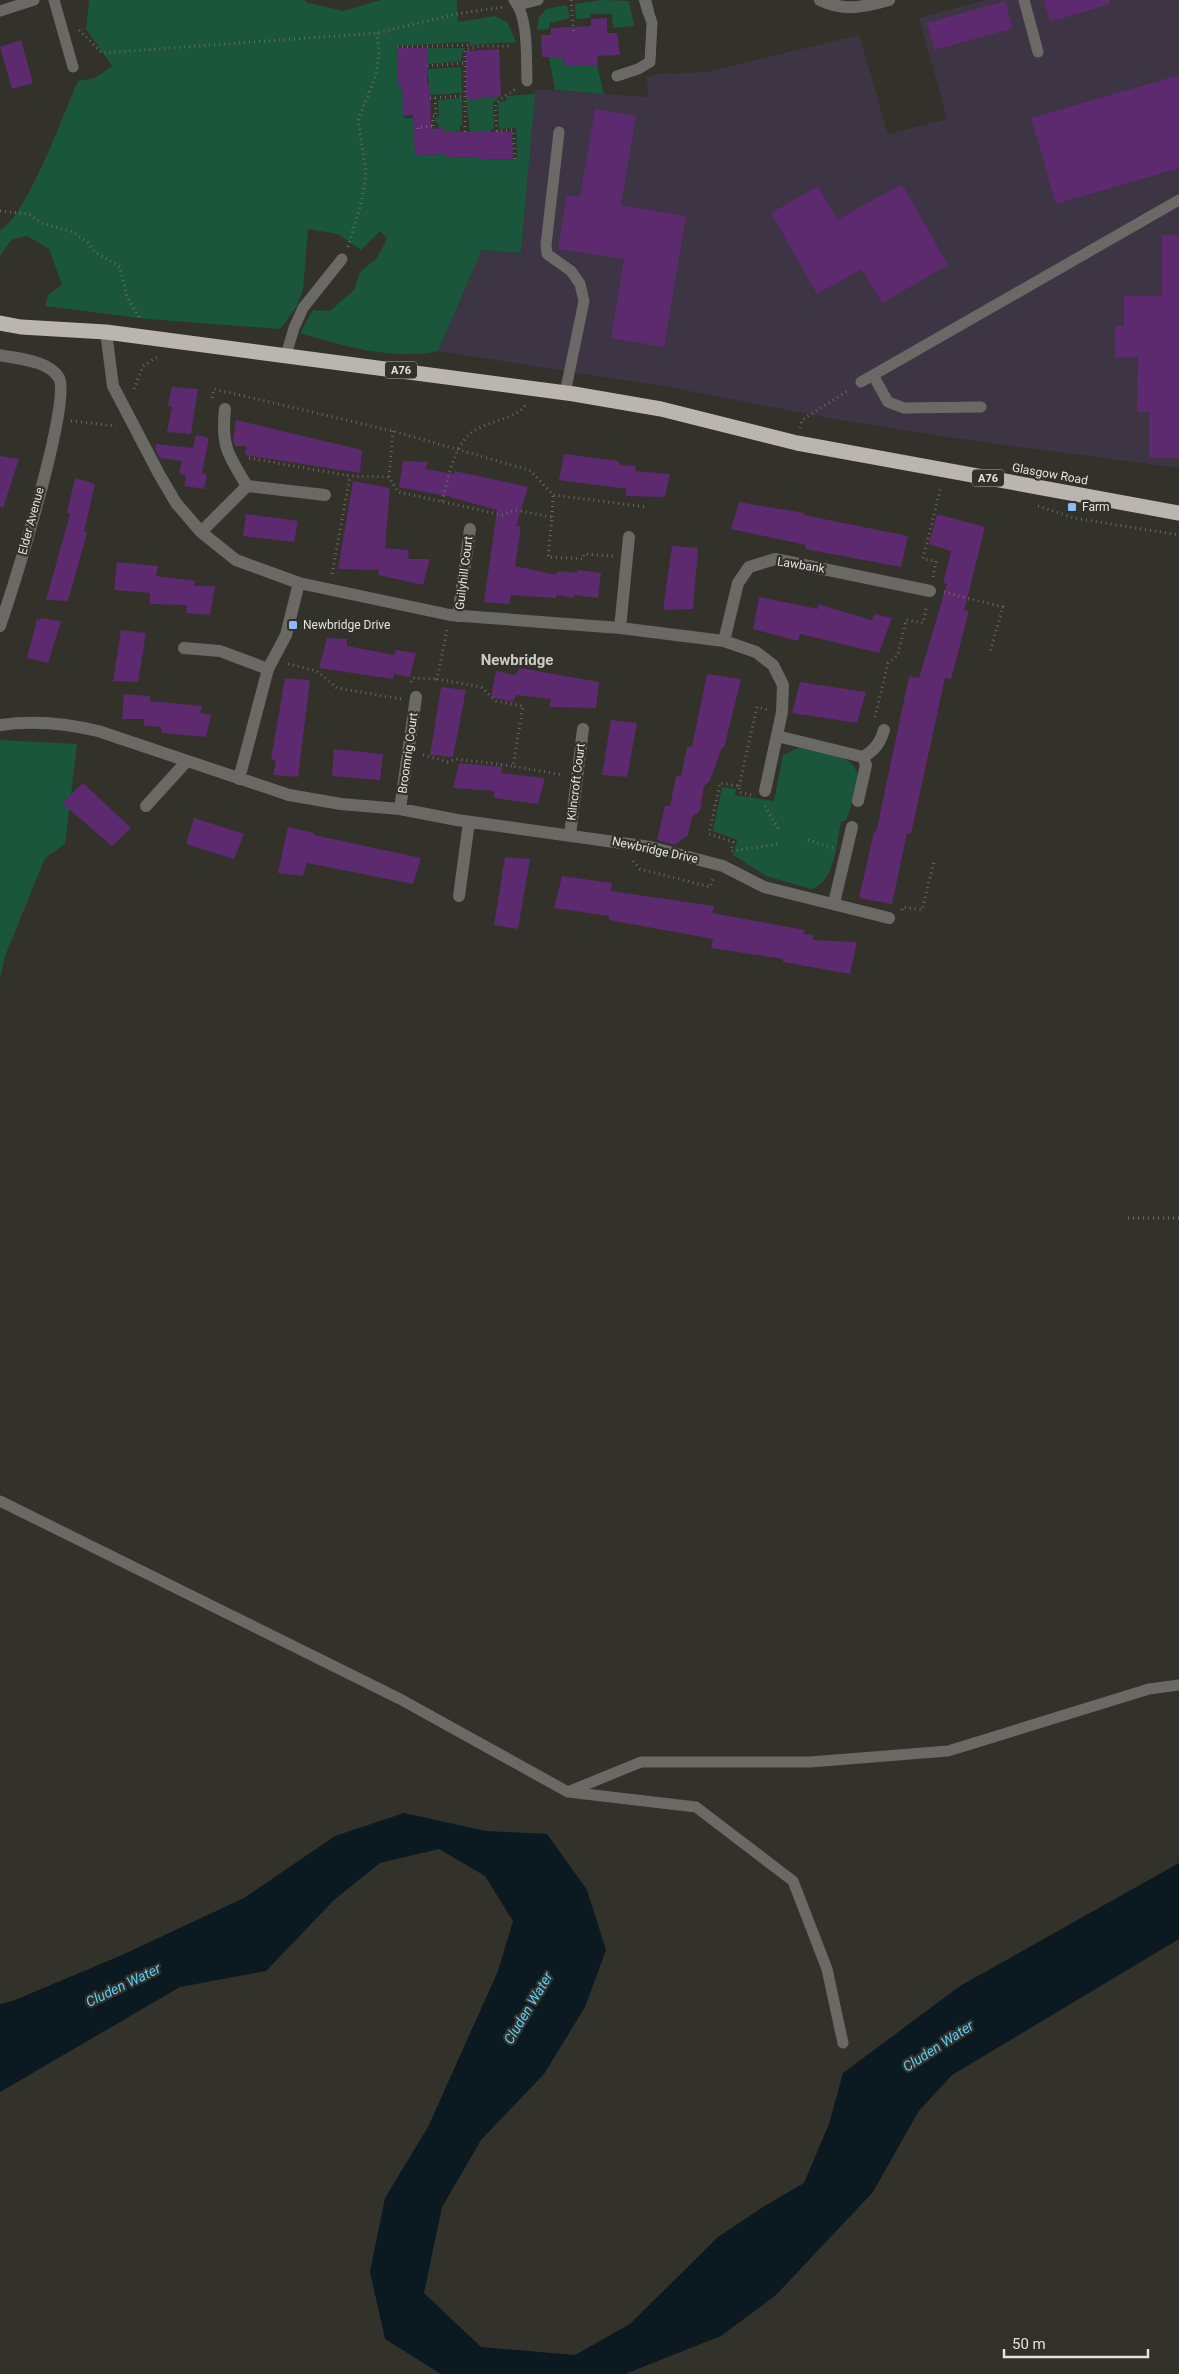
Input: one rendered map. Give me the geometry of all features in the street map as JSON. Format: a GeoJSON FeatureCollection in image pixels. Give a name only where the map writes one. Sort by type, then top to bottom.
{"type":"FeatureCollection","features":[{"type":"Feature","properties":{"kind":"highway","name":"A76"},"geometry":{"type":"LineString","coordinates":[[0,323],[21,327],[106,332],[565,393],[661,409],[797,443]]}},
{"type":"Feature","properties":{"kind":"highway","name":"Glasgow Road"},"geometry":{"type":"LineString","coordinates":[[797,443],[1179,513]]}},
{"type":"Feature","properties":{"kind":"street"},"geometry":{"type":"LineString","coordinates":[[820,0],[831,5],[852,9],[890,0]]}},
{"type":"Feature","properties":{"kind":"street"},"geometry":{"type":"LineString","coordinates":[[106,332],[113,386],[129,419],[176,503],[201,532],[236,560],[299,583],[330,588],[454,616],[620,628],[724,641],[756,652],[773,665],[784,685],[782,712],[765,795]]}},
{"type":"Feature","properties":{"kind":"street","name":"Elder Avenue"},"geometry":{"type":"LineString","coordinates":[[0,355],[39,364],[58,377],[62,395],[59,415],[21,560],[0,626]]}},
{"type":"Feature","properties":{"kind":"street"},"geometry":{"type":"LineString","coordinates":[[225,409],[223,428],[226,451],[247,486]]}},
{"type":"Feature","properties":{"kind":"street"},"geometry":{"type":"LineString","coordinates":[[201,532],[247,486]]}},
{"type":"Feature","properties":{"kind":"street"},"geometry":{"type":"LineString","coordinates":[[247,486],[325,495]]}},
{"type":"Feature","properties":{"kind":"street","name":"Guilyhill Court"},"geometry":{"type":"LineString","coordinates":[[454,616],[470,529]]}},
{"type":"Feature","properties":{"kind":"street"},"geometry":{"type":"LineString","coordinates":[[620,628],[630,537]]}},
{"type":"Feature","properties":{"kind":"street","name":"Lawbank"},"geometry":{"type":"LineString","coordinates":[[724,641],[738,583],[749,567],[775,560],[935,591]]}},
{"type":"Feature","properties":{"kind":"street"},"geometry":{"type":"LineString","coordinates":[[239,779],[270,664],[286,635],[299,583]]}},
{"type":"Feature","properties":{"kind":"street"},"geometry":{"type":"LineString","coordinates":[[184,648],[220,651],[270,664]]}},
{"type":"Feature","properties":{"kind":"street","name":"Broomrig Court"},"geometry":{"type":"LineString","coordinates":[[400,809],[408,752],[411,692]]}},
{"type":"Feature","properties":{"kind":"street","name":"Newbridge Drive"},"geometry":{"type":"LineString","coordinates":[[0,725],[20,722],[65,723],[109,734],[289,795],[341,804],[400,809],[469,822],[570,835],[685,854],[719,864],[764,886],[889,918]]}},
{"type":"Feature","properties":{"kind":"street","name":"Kilncroft Court"},"geometry":{"type":"LineString","coordinates":[[570,835],[583,729]]}},
{"type":"Feature","properties":{"kind":"street"},"geometry":{"type":"LineString","coordinates":[[777,736],[863,757],[872,752],[880,742],[884,730]]}},
{"type":"Feature","properties":{"kind":"street"},"geometry":{"type":"LineString","coordinates":[[858,801],[866,765],[863,757]]}},
{"type":"Feature","properties":{"kind":"street"},"geometry":{"type":"LineString","coordinates":[[146,806],[187,761]]}},
{"type":"Feature","properties":{"kind":"street"},"geometry":{"type":"LineString","coordinates":[[459,896],[469,822]]}},
{"type":"Feature","properties":{"kind":"street"},"geometry":{"type":"LineString","coordinates":[[834,903],[852,827]]}},
{"type":"Feature","properties":{"kind":"lane"},"geometry":{"type":"LineString","coordinates":[[0,11],[34,0]]}},
{"type":"Feature","properties":{"kind":"lane"},"geometry":{"type":"LineString","coordinates":[[54,0],[73,67]]}},
{"type":"Feature","properties":{"kind":"lane"},"geometry":{"type":"LineString","coordinates":[[527,81],[526,45],[516,3],[538,0]]}},
{"type":"Feature","properties":{"kind":"lane"},"geometry":{"type":"LineString","coordinates":[[1024,0],[1038,52]]}},
{"type":"Feature","properties":{"kind":"lane"},"geometry":{"type":"LineString","coordinates":[[617,76],[638,69],[650,62],[652,22],[646,5]]}},
{"type":"Feature","properties":{"kind":"lane"},"geometry":{"type":"LineString","coordinates":[[560,132],[546,245],[547,254],[572,271],[580,284],[584,301],[565,393]]}},
{"type":"Feature","properties":{"kind":"lane"},"geometry":{"type":"LineString","coordinates":[[861,382],[1179,200]]}},
{"type":"Feature","properties":{"kind":"lane"},"geometry":{"type":"LineString","coordinates":[[286,355],[294,328],[303,308],[342,259]]}},
{"type":"Feature","properties":{"kind":"lane"},"geometry":{"type":"LineString","coordinates":[[873,375],[888,402],[904,408],[981,407]]}},
{"type":"Feature","properties":{"kind":"lane"},"geometry":{"type":"LineString","coordinates":[[0,1501],[400,1699],[568,1792],[696,1807],[793,1881],[827,1969],[843,2043]]}},
{"type":"Feature","properties":{"kind":"lane"},"geometry":{"type":"LineString","coordinates":[[568,1792],[641,1762],[810,1762],[948,1751],[1149,1689],[1179,1685]]}},
{"type":"Feature","properties":{"kind":"path"},"geometry":{"type":"LineString","coordinates":[[571,0],[574,34]]}},
{"type":"Feature","properties":{"kind":"path"},"geometry":{"type":"LineString","coordinates":[[59,17],[72,14],[79,31],[102,53],[377,32],[516,3]]}},
{"type":"Feature","properties":{"kind":"path"},"geometry":{"type":"LineString","coordinates":[[342,259],[354,232],[362,200],[366,172],[358,120],[376,75],[379,53],[377,32]]}},
{"type":"Feature","properties":{"kind":"path"},"geometry":{"type":"LineString","coordinates":[[397,47],[468,45],[469,48]]}},
{"type":"Feature","properties":{"kind":"path"},"geometry":{"type":"LineString","coordinates":[[465,132],[465,50],[481,46],[526,45]]}},
{"type":"Feature","properties":{"kind":"path"},"geometry":{"type":"LineString","coordinates":[[427,66],[464,63]]}},
{"type":"Feature","properties":{"kind":"path"},"geometry":{"type":"LineString","coordinates":[[515,159],[513,130],[497,131],[495,101],[527,81]]}},
{"type":"Feature","properties":{"kind":"path"},"geometry":{"type":"LineString","coordinates":[[430,98],[464,96]]}},
{"type":"Feature","properties":{"kind":"path"},"geometry":{"type":"LineString","coordinates":[[418,129],[418,127],[433,127],[433,116],[436,116],[435,98]]}},
{"type":"Feature","properties":{"kind":"path"},"geometry":{"type":"LineString","coordinates":[[0,211],[29,214],[41,223],[73,232],[87,242],[95,252],[120,267],[126,297],[141,318],[144,337]]}},
{"type":"Feature","properties":{"kind":"path"},"geometry":{"type":"LineString","coordinates":[[135,396],[133,387],[143,366],[160,356]]}},
{"type":"Feature","properties":{"kind":"path"},"geometry":{"type":"LineString","coordinates":[[797,443],[802,420],[861,382]]}},
{"type":"Feature","properties":{"kind":"path"},"geometry":{"type":"LineString","coordinates":[[225,409],[211,408],[214,389],[393,431],[531,471],[553,495],[647,507]]}},
{"type":"Feature","properties":{"kind":"path"},"geometry":{"type":"LineString","coordinates":[[442,501],[457,450],[467,436],[480,426],[516,413],[525,406],[528,398]]}},
{"type":"Feature","properties":{"kind":"path"},"geometry":{"type":"LineString","coordinates":[[59,415],[68,420],[116,427],[129,419]]}},
{"type":"Feature","properties":{"kind":"path"},"geometry":{"type":"LineString","coordinates":[[393,431],[389,477],[398,492],[503,514],[515,510],[552,517]]}},
{"type":"Feature","properties":{"kind":"path"},"geometry":{"type":"LineString","coordinates":[[234,464],[243,457],[350,476],[389,477]]}},
{"type":"Feature","properties":{"kind":"path"},"geometry":{"type":"LineString","coordinates":[[330,588],[350,476]]}},
{"type":"Feature","properties":{"kind":"path"},"geometry":{"type":"LineString","coordinates":[[553,495],[548,558],[583,559],[584,554],[627,557]]}},
{"type":"Feature","properties":{"kind":"path"},"geometry":{"type":"LineString","coordinates":[[1033,504],[1074,518],[1179,535]]}},
{"type":"Feature","properties":{"kind":"path"},"geometry":{"type":"LineString","coordinates":[[935,591],[1003,607],[990,652]]}},
{"type":"Feature","properties":{"kind":"path"},"geometry":{"type":"LineString","coordinates":[[437,679],[454,616]]}},
{"type":"Feature","properties":{"kind":"path"},"geometry":{"type":"LineString","coordinates":[[270,664],[317,671],[337,688],[404,700],[411,692],[413,678],[437,679],[481,687],[496,702],[523,706],[513,766]]}},
{"type":"Feature","properties":{"kind":"path"},"geometry":{"type":"LineString","coordinates":[[779,830],[765,806],[765,795],[739,792],[739,786],[756,708],[782,712]]}},
{"type":"Feature","properties":{"kind":"path"},"geometry":{"type":"LineString","coordinates":[[408,752],[448,762],[456,759],[513,766],[577,778]]}},
{"type":"Feature","properties":{"kind":"path"},"geometry":{"type":"LineString","coordinates":[[739,786],[720,783],[709,834],[733,842],[731,851],[778,844]]}},
{"type":"Feature","properties":{"kind":"path"},"geometry":{"type":"LineString","coordinates":[[808,840],[846,852]]}},
{"type":"Feature","properties":{"kind":"path"},"geometry":{"type":"LineString","coordinates":[[630,844],[628,854],[640,869],[701,885],[710,887],[719,864]]}},
{"type":"Feature","properties":{"kind":"path"},"geometry":{"type":"LineString","coordinates":[[889,918],[898,920],[903,907],[922,910],[934,862]]}},
{"type":"Feature","properties":{"kind":"path"},"geometry":{"type":"LineString","coordinates":[[1128,1218],[1179,1218]]}},
{"type":"Feature","properties":{"kind":"shaded area"},"geometry":{"type":"Polygon","coordinates":[[[985,0],[1179,0],[1179,468],[974,441],[839,420],[668,387],[438,351],[482,250],[521,253],[535,89],[649,97],[646,77],[656,74],[706,72],[859,35],[888,134],[947,119],[919,18],[985,0]]]}},
{"type":"Feature","properties":{"kind":"green space"},"geometry":{"type":"Polygon","coordinates":[[[89,0],[304,0],[308,3],[343,11],[381,0],[457,0],[458,22],[495,16],[508,23],[516,42],[470,46],[469,42],[396,46],[402,85],[404,118],[430,118],[414,125],[415,155],[445,154],[447,158],[480,157],[481,160],[517,159],[516,128],[499,129],[498,102],[506,101],[507,96],[535,94],[521,253],[482,250],[438,351],[421,354],[368,351],[300,333],[313,310],[330,311],[354,290],[360,272],[377,258],[387,239],[380,231],[361,250],[338,234],[308,229],[303,290],[297,306],[280,329],[147,319],[45,306],[48,295],[62,285],[49,249],[27,236],[12,239],[0,256],[0,230],[10,222],[21,207],[32,186],[44,163],[78,81],[95,78],[112,66],[86,29],[89,0]]]}},
{"type":"Feature","properties":{"kind":"green space"},"geometry":{"type":"Polygon","coordinates":[[[601,0],[629,1],[634,26],[613,28],[612,14],[591,14],[590,18],[576,19],[575,4],[601,0]]]}},
{"type":"Feature","properties":{"kind":"green space"},"geometry":{"type":"Polygon","coordinates":[[[567,5],[570,18],[550,23],[549,29],[537,30],[539,17],[546,9],[567,5]]]}},
{"type":"Feature","properties":{"kind":"green space"},"geometry":{"type":"Polygon","coordinates":[[[428,48],[466,48],[462,52],[461,61],[428,64],[428,48]]]}},
{"type":"Feature","properties":{"kind":"green space"},"geometry":{"type":"Polygon","coordinates":[[[549,57],[563,57],[564,66],[597,65],[604,94],[555,90],[549,57]]]}},
{"type":"Feature","properties":{"kind":"green space"},"geometry":{"type":"Polygon","coordinates":[[[461,67],[462,93],[430,95],[427,69],[461,67]]]}},
{"type":"Feature","properties":{"kind":"green space"},"geometry":{"type":"Polygon","coordinates":[[[501,96],[493,102],[494,129],[491,129],[491,133],[470,132],[466,100],[501,96]]]}},
{"type":"Feature","properties":{"kind":"green space"},"geometry":{"type":"Polygon","coordinates":[[[462,98],[462,126],[460,126],[460,132],[444,132],[444,128],[439,128],[435,118],[439,116],[438,100],[462,98]]]}},
{"type":"Feature","properties":{"kind":"green space"},"geometry":{"type":"Polygon","coordinates":[[[0,740],[77,744],[65,844],[45,858],[5,956],[0,979],[0,740]]]}},
{"type":"Feature","properties":{"kind":"green space"},"geometry":{"type":"Polygon","coordinates":[[[798,748],[825,752],[844,758],[856,770],[858,779],[846,820],[841,822],[830,871],[819,885],[811,889],[766,876],[733,855],[737,840],[713,831],[722,787],[736,789],[735,795],[774,801],[783,755],[798,748]]]}},
{"type":"Feature","properties":{"kind":"water","name":"Cluden Water"},"geometry":{"type":"Polygon","coordinates":[[[404,1813],[486,1831],[547,1834],[587,1890],[606,1950],[585,2007],[544,2074],[481,2140],[442,2207],[424,2293],[481,2347],[575,2355],[630,2324],[718,2237],[804,2183],[829,2124],[843,2073],[960,1986],[1179,1863],[1179,1939],[952,2075],[918,2112],[873,2192],[776,2295],[721,2336],[625,2374],[441,2374],[385,2339],[370,2272],[385,2198],[428,2127],[498,1971],[513,1921],[485,1876],[439,1849],[380,1863],[334,1900],[266,1971],[180,1987],[0,2092],[0,2004],[15,2000],[122,1955],[244,1898],[335,1836],[404,1813]]]}},
{"type":"Feature","properties":{"kind":"building"},"geometry":{"type":"Polygon","coordinates":[[[1044,0],[1110,0],[1110,4],[1050,22],[1044,0]]]}},
{"type":"Feature","properties":{"kind":"building"},"geometry":{"type":"Polygon","coordinates":[[[1005,1],[1013,28],[935,50],[927,23],[1005,1]]]}},
{"type":"Feature","properties":{"kind":"building"},"geometry":{"type":"Polygon","coordinates":[[[607,18],[607,33],[617,33],[620,55],[598,56],[597,65],[564,66],[563,57],[542,57],[541,35],[551,35],[551,28],[591,26],[591,19],[607,18]]]}},
{"type":"Feature","properties":{"kind":"building"},"geometry":{"type":"Polygon","coordinates":[[[21,40],[33,83],[12,89],[0,47],[21,40]]]}},
{"type":"Feature","properties":{"kind":"building"},"geometry":{"type":"Polygon","coordinates":[[[397,48],[428,48],[427,84],[430,84],[431,129],[444,128],[444,132],[512,132],[513,159],[481,160],[480,157],[445,158],[445,154],[415,155],[413,115],[403,116],[402,85],[398,85],[397,48]]]}},
{"type":"Feature","properties":{"kind":"building"},"geometry":{"type":"Polygon","coordinates":[[[499,49],[501,96],[466,100],[466,51],[499,49]]]}},
{"type":"Feature","properties":{"kind":"building"},"geometry":{"type":"Polygon","coordinates":[[[1179,75],[1179,168],[1056,204],[1031,118],[1179,75]]]}},
{"type":"Feature","properties":{"kind":"building"},"geometry":{"type":"Polygon","coordinates":[[[595,109],[636,116],[621,205],[686,216],[664,347],[611,338],[624,259],[558,249],[567,195],[580,197],[595,109]]]}},
{"type":"Feature","properties":{"kind":"building"},"geometry":{"type":"Polygon","coordinates":[[[902,184],[948,265],[882,303],[862,269],[817,294],[771,213],[818,186],[837,220],[902,184]]]}},
{"type":"Feature","properties":{"kind":"building"},"geometry":{"type":"Polygon","coordinates":[[[1162,235],[1179,235],[1179,458],[1149,458],[1149,412],[1137,412],[1138,357],[1115,357],[1115,326],[1124,326],[1124,296],[1162,296],[1162,235]]]}},
{"type":"Feature","properties":{"kind":"building"},"geometry":{"type":"Polygon","coordinates":[[[172,387],[198,389],[191,434],[167,432],[172,407],[168,406],[172,387]]]}},
{"type":"Feature","properties":{"kind":"building"},"geometry":{"type":"Polygon","coordinates":[[[236,420],[362,450],[360,473],[245,455],[246,446],[235,446],[233,440],[236,420]]]}},
{"type":"Feature","properties":{"kind":"building"},"geometry":{"type":"Polygon","coordinates":[[[196,435],[209,438],[202,473],[207,475],[204,489],[184,486],[186,476],[179,473],[182,461],[160,458],[155,449],[156,444],[193,448],[196,435]]]}},
{"type":"Feature","properties":{"kind":"building"},"geometry":{"type":"Polygon","coordinates":[[[564,454],[619,461],[619,465],[636,466],[635,471],[670,474],[665,497],[626,496],[626,489],[559,480],[564,454]]]}},
{"type":"Feature","properties":{"kind":"building"},"geometry":{"type":"Polygon","coordinates":[[[0,456],[19,459],[3,508],[0,507],[0,456]]]}},
{"type":"Feature","properties":{"kind":"building"},"geometry":{"type":"Polygon","coordinates":[[[403,461],[428,462],[425,469],[454,474],[455,471],[528,487],[516,526],[521,526],[515,566],[556,575],[558,571],[577,573],[577,570],[601,573],[598,598],[575,595],[574,598],[556,595],[556,598],[511,595],[509,604],[484,602],[497,510],[446,496],[399,487],[403,461]]]}},
{"type":"Feature","properties":{"kind":"building"},"geometry":{"type":"Polygon","coordinates":[[[75,478],[95,484],[84,532],[87,533],[68,601],[46,600],[70,514],[67,513],[75,478]]]}},
{"type":"Feature","properties":{"kind":"building"},"geometry":{"type":"Polygon","coordinates":[[[353,481],[390,488],[385,548],[409,550],[408,559],[430,559],[423,585],[378,575],[379,570],[338,569],[353,481]]]}},
{"type":"Feature","properties":{"kind":"building"},"geometry":{"type":"Polygon","coordinates":[[[739,502],[804,513],[804,515],[908,536],[901,567],[805,549],[806,545],[731,529],[739,502]]]}},
{"type":"Feature","properties":{"kind":"building"},"geometry":{"type":"Polygon","coordinates":[[[246,514],[298,521],[294,542],[243,536],[246,514]]]}},
{"type":"Feature","properties":{"kind":"building"},"geometry":{"type":"Polygon","coordinates":[[[937,514],[985,527],[964,611],[969,611],[951,679],[945,678],[911,834],[907,833],[892,904],[859,898],[874,832],[876,833],[909,676],[919,678],[947,584],[943,583],[951,551],[929,544],[937,514]]]}},
{"type":"Feature","properties":{"kind":"building"},"geometry":{"type":"Polygon","coordinates":[[[672,546],[698,548],[693,609],[663,610],[672,546]]]}},
{"type":"Feature","properties":{"kind":"building"},"geometry":{"type":"Polygon","coordinates":[[[117,562],[158,566],[156,576],[196,581],[194,586],[215,586],[210,615],[186,613],[187,605],[150,604],[150,593],[114,590],[117,562]]]}},
{"type":"Feature","properties":{"kind":"building"},"geometry":{"type":"Polygon","coordinates":[[[759,597],[818,609],[818,604],[871,620],[875,614],[892,618],[879,653],[800,634],[798,641],[753,629],[759,597]]]}},
{"type":"Feature","properties":{"kind":"building"},"geometry":{"type":"Polygon","coordinates":[[[41,618],[61,621],[48,663],[27,658],[37,619],[40,620],[41,618]]]}},
{"type":"Feature","properties":{"kind":"building"},"geometry":{"type":"Polygon","coordinates":[[[121,630],[146,633],[138,682],[113,681],[121,630]]]}},
{"type":"Feature","properties":{"kind":"building"},"geometry":{"type":"Polygon","coordinates":[[[327,638],[347,639],[347,646],[394,655],[396,650],[416,653],[410,677],[394,674],[393,679],[319,668],[327,638]]]}},
{"type":"Feature","properties":{"kind":"building"},"geometry":{"type":"Polygon","coordinates":[[[520,668],[599,682],[596,708],[549,707],[551,699],[516,695],[513,702],[491,697],[496,671],[515,675],[520,668]]]}},
{"type":"Feature","properties":{"kind":"building"},"geometry":{"type":"Polygon","coordinates":[[[707,674],[741,679],[724,748],[722,747],[710,781],[704,786],[700,811],[692,817],[688,835],[675,845],[657,840],[665,806],[670,806],[676,776],[681,776],[687,747],[692,747],[707,674]]]}},
{"type":"Feature","properties":{"kind":"building"},"geometry":{"type":"Polygon","coordinates":[[[285,678],[310,680],[298,777],[273,775],[276,761],[271,759],[285,678]]]}},
{"type":"Feature","properties":{"kind":"building"},"geometry":{"type":"Polygon","coordinates":[[[800,682],[866,692],[857,723],[792,713],[800,682]]]}},
{"type":"Feature","properties":{"kind":"building"},"geometry":{"type":"Polygon","coordinates":[[[441,687],[466,690],[453,757],[430,755],[441,687]]]}},
{"type":"Feature","properties":{"kind":"building"},"geometry":{"type":"Polygon","coordinates":[[[124,694],[150,696],[150,701],[202,706],[200,713],[211,715],[206,737],[162,733],[161,727],[144,726],[144,719],[122,719],[124,694]]]}},
{"type":"Feature","properties":{"kind":"building"},"geometry":{"type":"Polygon","coordinates":[[[611,720],[637,723],[627,777],[602,775],[611,720]]]}},
{"type":"Feature","properties":{"kind":"building"},"geometry":{"type":"Polygon","coordinates":[[[334,749],[383,754],[380,780],[332,776],[334,749]]]}},
{"type":"Feature","properties":{"kind":"building"},"geometry":{"type":"Polygon","coordinates":[[[459,763],[503,767],[501,773],[545,778],[538,804],[494,798],[494,791],[453,788],[459,763]]]}},
{"type":"Feature","properties":{"kind":"building"},"geometry":{"type":"Polygon","coordinates":[[[83,783],[131,828],[112,846],[62,803],[83,783]]]}},
{"type":"Feature","properties":{"kind":"building"},"geometry":{"type":"Polygon","coordinates":[[[194,818],[244,834],[234,859],[186,844],[194,818]]]}},
{"type":"Feature","properties":{"kind":"building"},"geometry":{"type":"Polygon","coordinates":[[[288,827],[315,833],[314,835],[421,858],[413,884],[307,863],[303,876],[278,873],[288,827]]]}},
{"type":"Feature","properties":{"kind":"building"},"geometry":{"type":"Polygon","coordinates":[[[505,857],[530,859],[518,929],[494,925],[505,857]]]}},
{"type":"Feature","properties":{"kind":"building"},"geometry":{"type":"Polygon","coordinates":[[[562,876],[612,883],[611,891],[714,906],[712,913],[805,930],[804,934],[814,935],[812,940],[857,942],[850,974],[783,962],[783,959],[711,948],[713,939],[609,920],[609,916],[554,908],[562,876]]]}},
{"type":"Feature","properties":{"kind":"place","name":"Farm"},"geometry":{"type":"Point","coordinates":[1072,507]}},
{"type":"Feature","properties":{"kind":"place","name":"Newbridge Drive"},"geometry":{"type":"Point","coordinates":[293,625]}},
{"type":"Feature","properties":{"kind":"district","name":"Newbridge"},"geometry":{"type":"Point","coordinates":[517,660]}}]}
